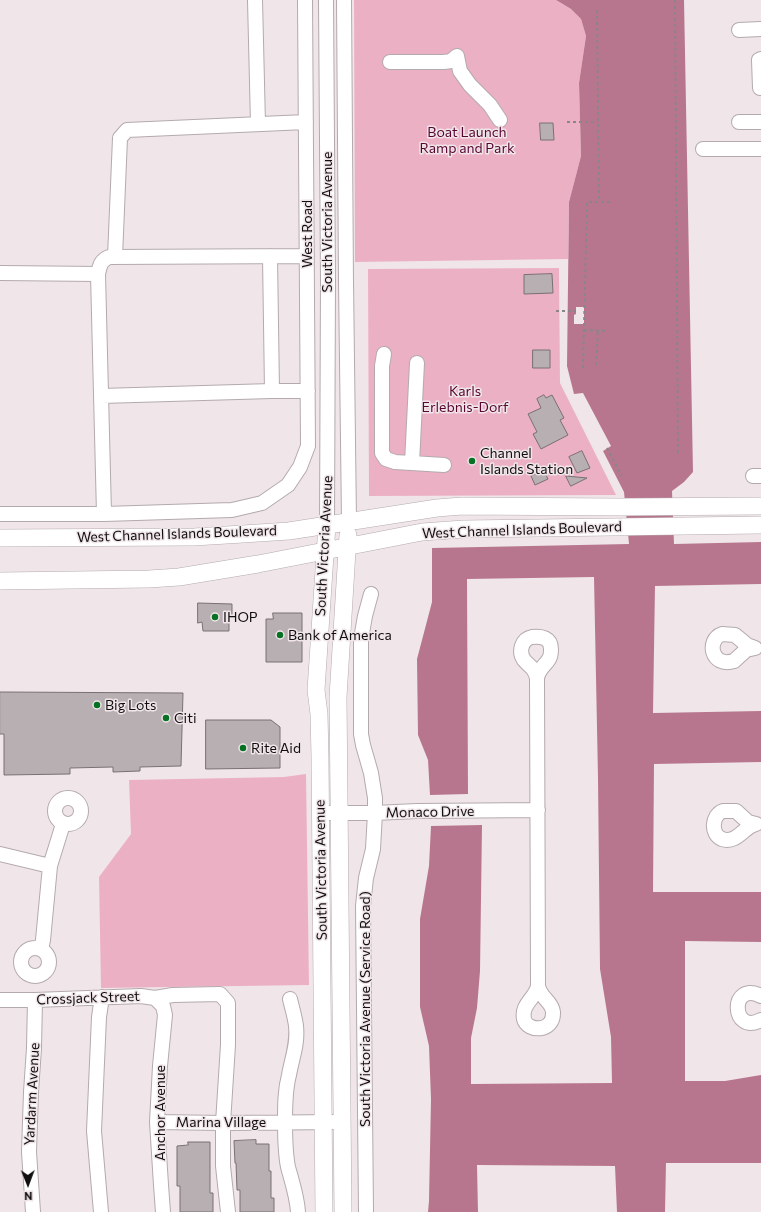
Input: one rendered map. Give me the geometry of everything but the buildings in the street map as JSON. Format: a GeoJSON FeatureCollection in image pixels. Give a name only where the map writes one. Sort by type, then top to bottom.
{"type":"FeatureCollection","features":[{"type":"Feature","properties":{"kind":"main road","name":"West Channel Islands Boulevard"},"geometry":{"type":"LineString","coordinates":[[0,538],[194,537],[289,530],[437,508],[462,506],[761,506]]}},
{"type":"Feature","properties":{"kind":"main road","name":"South Victoria Avenue"},"geometry":{"type":"LineString","coordinates":[[343,1212],[339,675],[349,521]]}},
{"type":"Feature","properties":{"kind":"main road","name":"South Victoria Avenue"},"geometry":{"type":"LineString","coordinates":[[324,1212],[321,812],[319,714],[316,675],[327,525]]}},
{"type":"Feature","properties":{"kind":"main road","name":"West Channel Islands Boulevard"},"geometry":{"type":"LineString","coordinates":[[0,581],[149,579],[179,577],[258,564],[422,532],[464,529],[761,525]]}},
{"type":"Feature","properties":{"kind":"street"},"geometry":{"type":"LineString","coordinates":[[255,0],[258,124]]}},
{"type":"Feature","properties":{"kind":"street","name":"West Road"},"geometry":{"type":"LineString","coordinates":[[0,514],[104,514],[232,510],[262,503],[288,485],[300,467],[308,446],[305,0]]}},
{"type":"Feature","properties":{"kind":"street","name":"South Victoria Avenue"},"geometry":{"type":"LineString","coordinates":[[326,0],[328,273],[327,525]]}},
{"type":"Feature","properties":{"kind":"street","name":"South Victoria Avenue"},"geometry":{"type":"LineString","coordinates":[[344,0],[349,521]]}},
{"type":"Feature","properties":{"kind":"street"},"geometry":{"type":"LineString","coordinates":[[739,30],[761,29]]}},
{"type":"Feature","properties":{"kind":"street"},"geometry":{"type":"LineString","coordinates":[[390,62],[444,62],[457,56],[460,71],[470,85],[490,105],[500,120]]}},
{"type":"Feature","properties":{"kind":"street"},"geometry":{"type":"LineString","coordinates":[[761,60],[759,60],[761,88]]}},
{"type":"Feature","properties":{"kind":"street"},"geometry":{"type":"LineString","coordinates":[[115,257],[120,138],[127,130],[306,122]]}},
{"type":"Feature","properties":{"kind":"street"},"geometry":{"type":"LineString","coordinates":[[739,122],[761,122]]}},
{"type":"Feature","properties":{"kind":"street"},"geometry":{"type":"LineString","coordinates":[[703,149],[761,149]]}},
{"type":"Feature","properties":{"kind":"street"},"geometry":{"type":"LineString","coordinates":[[270,256],[272,391]]}},
{"type":"Feature","properties":{"kind":"street"},"geometry":{"type":"LineString","coordinates":[[104,514],[98,274],[104,260],[115,257],[307,256]]}},
{"type":"Feature","properties":{"kind":"street"},"geometry":{"type":"LineString","coordinates":[[0,273],[98,274]]}},
{"type":"Feature","properties":{"kind":"street"},"geometry":{"type":"LineString","coordinates":[[384,354],[382,366],[382,453],[386,459],[395,462],[444,465]]}},
{"type":"Feature","properties":{"kind":"street"},"geometry":{"type":"LineString","coordinates":[[412,463],[417,363]]}},
{"type":"Feature","properties":{"kind":"street"},"geometry":{"type":"LineString","coordinates":[[101,396],[308,391]]}},
{"type":"Feature","properties":{"kind":"street","name":"South Victoria Avenue (Service Road)"},"geometry":{"type":"LineString","coordinates":[[366,1212],[363,906],[366,878],[374,849],[375,798],[371,773],[363,744],[361,724],[361,639],[371,594]]}},
{"type":"Feature","properties":{"kind":"street"},"geometry":{"type":"LineString","coordinates":[[537,678],[538,986]]}},
{"type":"Feature","properties":{"kind":"street","name":"Monaco Drive"},"geometry":{"type":"LineString","coordinates":[[321,812],[375,813],[417,811],[538,810]]}},
{"type":"Feature","properties":{"kind":"street"},"geometry":{"type":"LineString","coordinates":[[41,949],[50,866],[63,824]]}},
{"type":"Feature","properties":{"kind":"street"},"geometry":{"type":"LineString","coordinates":[[0,854],[50,866]]}},
{"type":"Feature","properties":{"kind":"street"},"geometry":{"type":"LineString","coordinates":[[155,998],[173,995],[220,994],[228,1002],[228,1045],[223,1123],[223,1166],[228,1212]]}},
{"type":"Feature","properties":{"kind":"street"},"geometry":{"type":"LineString","coordinates":[[761,996],[744,994],[739,999],[738,1004],[738,1015],[743,1021],[755,1022],[761,1020]]}},
{"type":"Feature","properties":{"kind":"street","name":"Crossjack Street"},"geometry":{"type":"LineString","coordinates":[[0,1000],[141,996],[155,998],[163,1006],[165,1015]]}},
{"type":"Feature","properties":{"kind":"street"},"geometry":{"type":"LineString","coordinates":[[100,1212],[94,1131],[99,1017],[102,997]]}},
{"type":"Feature","properties":{"kind":"street"},"geometry":{"type":"LineString","coordinates":[[285,1122],[285,1102],[296,1043],[296,1026],[290,999]]}},
{"type":"Feature","properties":{"kind":"street","name":"Yardarm Avenue"},"geometry":{"type":"LineString","coordinates":[[33,1212],[29,1152],[35,1000]]}},
{"type":"Feature","properties":{"kind":"street","name":"Anchor Avenue"},"geometry":{"type":"LineString","coordinates":[[163,1212],[158,1122],[160,1066],[165,1015]]}},
{"type":"Feature","properties":{"kind":"street","name":"Marina Village"},"geometry":{"type":"LineString","coordinates":[[158,1122],[342,1122]]}},
{"type":"Feature","properties":{"kind":"street","name":"Marina Village"},"geometry":{"type":"LineString","coordinates":[[285,1122],[288,1166],[295,1191],[298,1212]]}},
{"type":"Feature","properties":{"kind":"path"},"geometry":{"type":"LineString","coordinates":[[675,0],[678,455]]}},
{"type":"Feature","properties":{"kind":"path"},"geometry":{"type":"LineString","coordinates":[[597,10],[599,202]]}},
{"type":"Feature","properties":{"kind":"path"},"geometry":{"type":"LineString","coordinates":[[567,122],[598,122]]}},
{"type":"Feature","properties":{"kind":"path"},"geometry":{"type":"LineString","coordinates":[[583,368],[587,202],[611,202]]}},
{"type":"Feature","properties":{"kind":"path"},"geometry":{"type":"LineString","coordinates":[[556,311],[576,311]]}},
{"type":"Feature","properties":{"kind":"path"},"geometry":{"type":"LineString","coordinates":[[584,330],[607,331]]}},
{"type":"Feature","properties":{"kind":"path"},"geometry":{"type":"LineString","coordinates":[[596,365],[598,330]]}},
{"type":"Feature","properties":{"kind":"path"},"geometry":{"type":"LineString","coordinates":[[607,448],[622,476]]}},
{"type":"Feature","properties":{"kind":"green space","name":"Boat Launch Ramp and Park"},"geometry":{"type":"Polygon","coordinates":[[[354,0],[556,0],[571,9],[581,19],[586,36],[579,83],[581,156],[569,202],[568,259],[355,262],[354,0]]]}},
{"type":"Feature","properties":{"kind":"green space","name":"Karls Erlebnis-Dorf"},"geometry":{"type":"Polygon","coordinates":[[[559,268],[560,383],[616,495],[369,496],[368,269],[559,268]]]}},
{"type":"Feature","properties":{"kind":"green space"},"geometry":{"type":"Polygon","coordinates":[[[306,774],[309,985],[101,988],[99,877],[131,834],[129,780],[284,777],[306,774]]]}},
{"type":"Feature","properties":{"kind":"shaded area"},"geometry":{"type":"Polygon","coordinates":[[[556,0],[684,0],[693,472],[684,482],[672,491],[674,544],[761,542],[761,584],[655,586],[653,713],[761,711],[761,762],[654,764],[653,892],[761,892],[761,942],[685,941],[685,1081],[725,1081],[761,1075],[761,1163],[666,1163],[665,1212],[617,1212],[615,1166],[477,1165],[478,1212],[428,1212],[431,1099],[429,1046],[420,1007],[420,919],[429,866],[431,826],[482,825],[480,971],[477,1008],[471,1038],[471,1084],[612,1083],[611,1037],[600,969],[594,577],[467,579],[468,794],[430,795],[428,760],[418,735],[417,659],[432,602],[432,548],[629,544],[624,492],[603,451],[611,446],[583,393],[574,394],[567,366],[569,202],[581,156],[579,83],[586,36],[581,19],[571,9],[556,0]]]}},
{"type":"Feature","properties":{"kind":"pier"},"geometry":{"type":"Polygon","coordinates":[[[576,307],[584,307],[584,324],[574,324],[576,307]]]}},
{"type":"Feature","properties":{"kind":"place","name":"Channel Islands Station"},"geometry":{"type":"Point","coordinates":[472,461]}},
{"type":"Feature","properties":{"kind":"place","name":"IHOP"},"geometry":{"type":"Point","coordinates":[215,617]}},
{"type":"Feature","properties":{"kind":"place","name":"Bank of America"},"geometry":{"type":"Point","coordinates":[280,635]}},
{"type":"Feature","properties":{"kind":"place","name":"Big Lots"},"geometry":{"type":"Point","coordinates":[97,705]}},
{"type":"Feature","properties":{"kind":"place","name":"Citi"},"geometry":{"type":"Point","coordinates":[166,718]}},
{"type":"Feature","properties":{"kind":"place","name":"Rite Aid"},"geometry":{"type":"Point","coordinates":[243,748]}}]}
